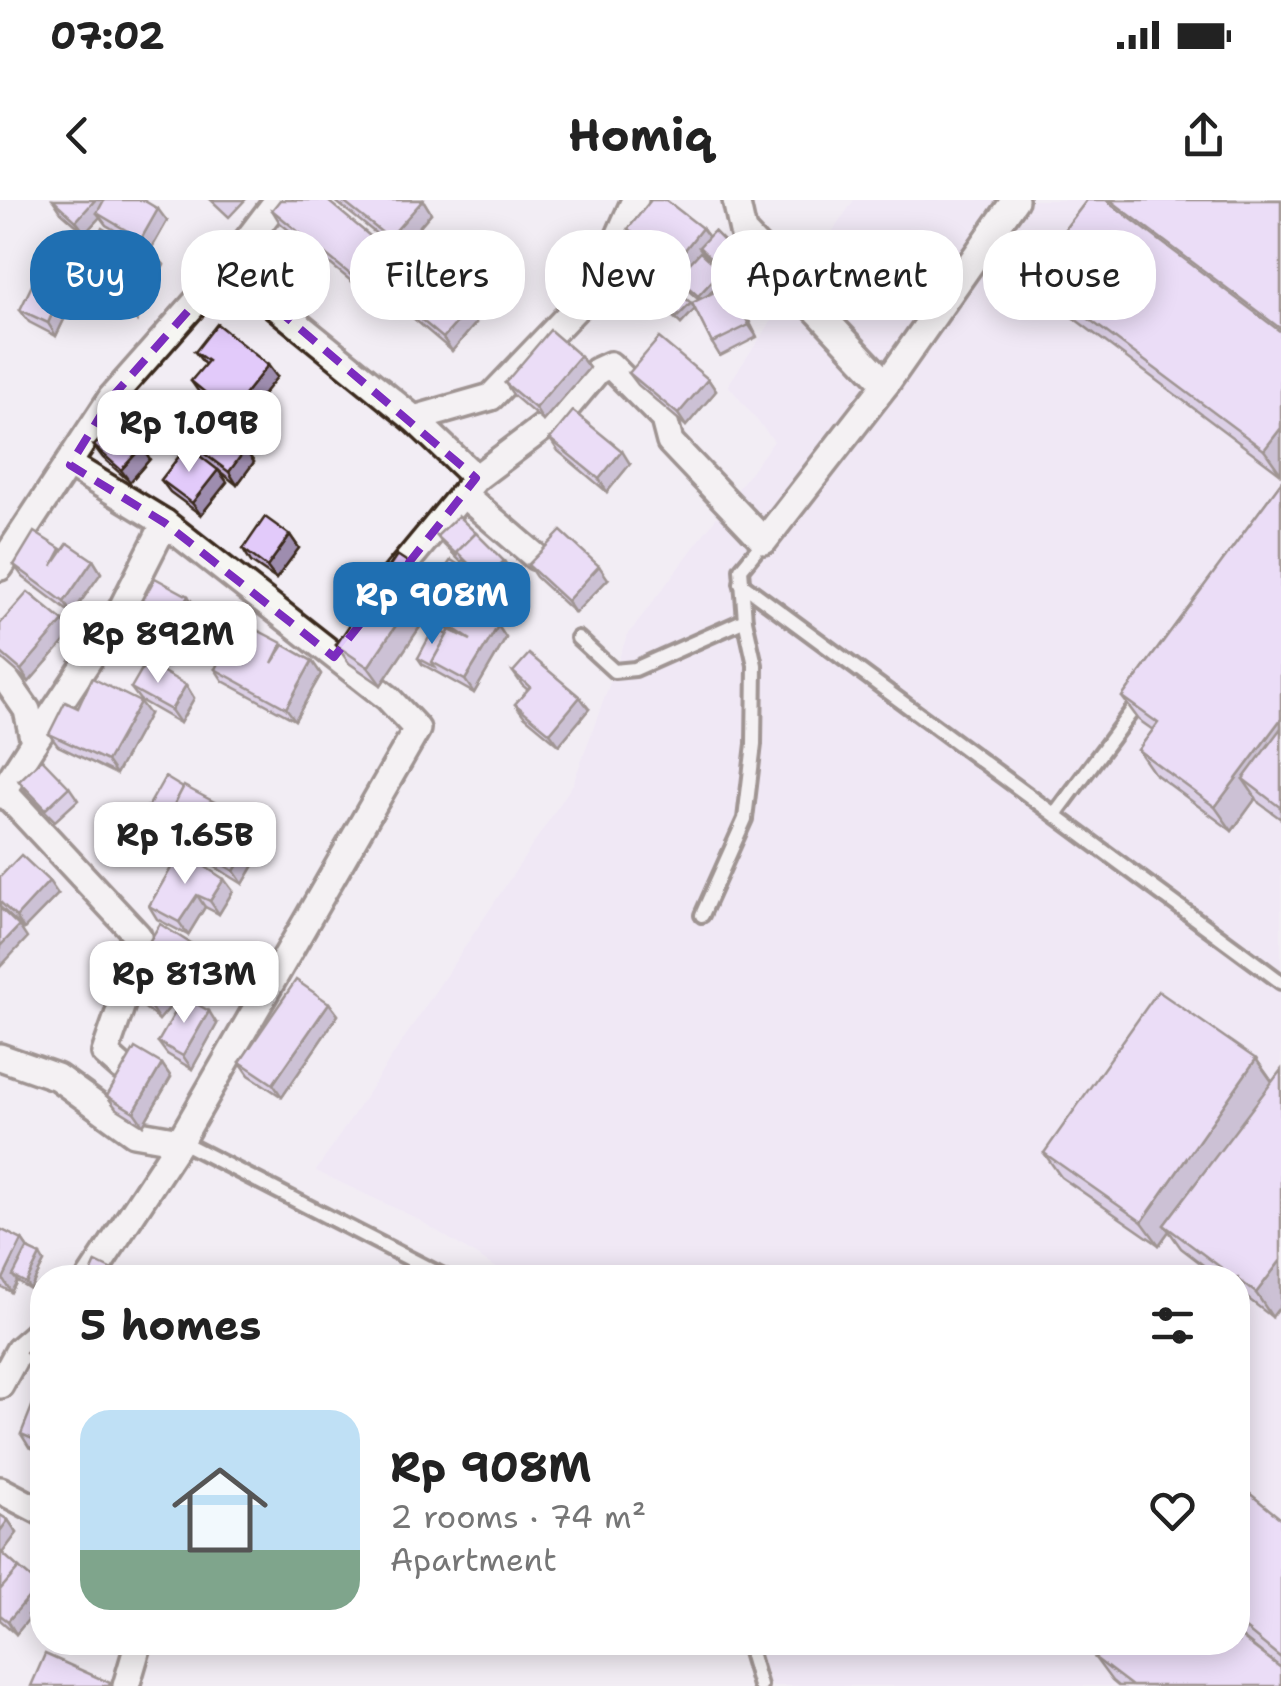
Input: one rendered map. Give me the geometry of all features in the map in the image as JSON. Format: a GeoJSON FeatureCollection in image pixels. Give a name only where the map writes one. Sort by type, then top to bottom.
{"type":"FeatureCollection","features":[{"type":"Feature","properties":{"kind":"street"},"geometry":{"type":"LineString","coordinates":[[256,230],[278,200]]}},
{"type":"Feature","properties":{"kind":"street"},"geometry":{"type":"LineString","coordinates":[[414,419],[491,397],[597,286],[635,200]]}},
{"type":"Feature","properties":{"kind":"street"},"geometry":{"type":"LineString","coordinates":[[736,200],[744,232],[886,384]]}},
{"type":"Feature","properties":{"kind":"street"},"geometry":{"type":"LineString","coordinates":[[334,657],[470,487],[562,412],[597,371],[610,365],[664,419],[670,442],[764,541],[886,384],[1015,200]]}},
{"type":"Feature","properties":{"kind":"street"},"geometry":{"type":"LineString","coordinates":[[0,567],[112,397],[181,320]]}},
{"type":"Feature","properties":{"kind":"street"},"geometry":{"type":"LineString","coordinates":[[293,320],[414,419],[470,487],[536,556]]}},
{"type":"Feature","properties":{"kind":"street"},"geometry":{"type":"LineString","coordinates":[[70,465],[166,523],[416,725],[414,737],[180,1141],[99,1265]]}},
{"type":"Feature","properties":{"kind":"street"},"geometry":{"type":"LineString","coordinates":[[122,1068],[105,1053],[140,952],[138,936],[2,793],[118,614],[166,523]]}},
{"type":"Feature","properties":{"kind":"street"},"geometry":{"type":"LineString","coordinates":[[0,671],[27,710],[34,742]]}},
{"type":"Feature","properties":{"kind":"street"},"geometry":{"type":"LineString","coordinates":[[0,1057],[57,1077],[134,1134],[180,1141]]}},
{"type":"Feature","properties":{"kind":"street"},"geometry":{"type":"LineString","coordinates":[[0,1385],[9,1346]]}},
{"type":"Feature","properties":{"kind":"street"},"geometry":{"type":"LineString","coordinates":[[0,1490],[30,1506]]}},
{"type":"Feature","properties":{"kind":"street"},"geometry":{"type":"LineString","coordinates":[[126,1686],[134,1655]]}},
{"type":"Feature","properties":{"kind":"lane"},"geometry":{"type":"LineString","coordinates":[[702,916],[745,820],[754,744],[754,665],[744,620],[741,569],[764,541]]}},
{"type":"Feature","properties":{"kind":"lane"},"geometry":{"type":"LineString","coordinates":[[740,584],[1281,982]]}},
{"type":"Feature","properties":{"kind":"lane"},"geometry":{"type":"LineString","coordinates":[[578,638],[614,671],[635,670],[744,620]]}},
{"type":"Feature","properties":{"kind":"lane"},"geometry":{"type":"LineString","coordinates":[[1056,813],[1151,685]]}},
{"type":"Feature","properties":{"kind":"lane"},"geometry":{"type":"LineString","coordinates":[[180,1141],[422,1265]]}},
{"type":"Feature","properties":{"kind":"lane"},"geometry":{"type":"LineString","coordinates":[[751,1655],[760,1686]]}},
{"type":"Feature","properties":{"kind":"highlighted area"},"geometry":{"type":"Polygon","coordinates":[[[227,267],[476,478],[334,657],[165,523],[70,465],[112,397],[227,267]]]}},
{"type":"Feature","properties":{"kind":"shaded area"},"geometry":{"type":"Polygon","coordinates":[[[854,200],[1281,200],[1281,1686],[758,1686],[748,1655],[1250,1655],[1250,1265],[492,1265],[416,1218],[316,1171],[573,784],[627,636],[774,441],[728,385],[772,320],[963,320],[963,230],[834,230],[854,200]]]}},
{"type":"Feature","properties":{"kind":"building"},"geometry":{"type":"Polygon","coordinates":[[[53,200],[95,200],[76,221],[53,200]]]}},
{"type":"Feature","properties":{"kind":"building"},"geometry":{"type":"Polygon","coordinates":[[[104,200],[143,200],[158,209],[146,230],[126,230],[97,213],[104,200]]]}},
{"type":"Feature","properties":{"kind":"building"},"geometry":{"type":"Polygon","coordinates":[[[280,200],[327,200],[363,230],[350,230],[350,274],[330,258],[330,230],[296,230],[272,210],[280,200]]]}},
{"type":"Feature","properties":{"kind":"building"},"geometry":{"type":"Polygon","coordinates":[[[341,200],[423,200],[396,230],[379,230],[341,200]]]}},
{"type":"Feature","properties":{"kind":"building"},"geometry":{"type":"Polygon","coordinates":[[[651,200],[666,200],[702,228],[691,242],[691,230],[628,229],[651,200]]]}},
{"type":"Feature","properties":{"kind":"building"},"geometry":{"type":"Polygon","coordinates":[[[1087,200],[1106,200],[1146,230],[1064,230],[1087,200]]]}},
{"type":"Feature","properties":{"kind":"building"},"geometry":{"type":"Polygon","coordinates":[[[1110,200],[1281,200],[1281,329],[1156,235],[1156,230],[1150,230],[1110,200]]]}},
{"type":"Feature","properties":{"kind":"building"},"geometry":{"type":"Polygon","coordinates":[[[711,234],[711,258],[699,247],[711,234]]]}},
{"type":"Feature","properties":{"kind":"building"},"geometry":{"type":"Polygon","coordinates":[[[1156,238],[1281,332],[1281,428],[1264,450],[1090,320],[1156,320],[1156,238]]]}},
{"type":"Feature","properties":{"kind":"building"},"geometry":{"type":"Polygon","coordinates":[[[700,252],[711,262],[711,282],[698,296],[691,290],[691,262],[700,252]]]}},
{"type":"Feature","properties":{"kind":"building"},"geometry":{"type":"Polygon","coordinates":[[[30,289],[30,315],[20,310],[30,289]]]}},
{"type":"Feature","properties":{"kind":"building"},"geometry":{"type":"Polygon","coordinates":[[[711,294],[711,320],[746,320],[749,325],[712,343],[692,303],[711,294]]]}},
{"type":"Feature","properties":{"kind":"building"},"geometry":{"type":"Polygon","coordinates":[[[422,320],[459,320],[443,338],[422,320]]]}},
{"type":"Feature","properties":{"kind":"building"},"geometry":{"type":"Polygon","coordinates":[[[217,324],[268,365],[230,413],[191,381],[208,361],[195,352],[217,324]]]}},
{"type":"Feature","properties":{"kind":"building"},"geometry":{"type":"Polygon","coordinates":[[[550,330],[580,356],[535,408],[505,383],[550,330]]]}},
{"type":"Feature","properties":{"kind":"building"},"geometry":{"type":"Polygon","coordinates":[[[659,338],[708,379],[678,414],[629,373],[659,338]]]}},
{"type":"Feature","properties":{"kind":"building"},"geometry":{"type":"Polygon","coordinates":[[[191,409],[245,450],[229,472],[175,432],[191,409]]]}},
{"type":"Feature","properties":{"kind":"building"},"geometry":{"type":"Polygon","coordinates":[[[573,411],[622,451],[599,479],[550,439],[573,411]]]}},
{"type":"Feature","properties":{"kind":"building"},"geometry":{"type":"Polygon","coordinates":[[[114,423],[142,447],[121,470],[94,446],[114,423]]]}},
{"type":"Feature","properties":{"kind":"building"},"geometry":{"type":"Polygon","coordinates":[[[187,446],[218,470],[192,503],[161,480],[187,446]]]}},
{"type":"Feature","properties":{"kind":"building"},"geometry":{"type":"Polygon","coordinates":[[[1281,482],[1281,719],[1215,807],[1138,750],[1158,723],[1122,697],[1281,482]]]}},
{"type":"Feature","properties":{"kind":"building"},"geometry":{"type":"Polygon","coordinates":[[[458,516],[476,533],[457,555],[437,536],[458,516]]]}},
{"type":"Feature","properties":{"kind":"building"},"geometry":{"type":"Polygon","coordinates":[[[265,517],[290,535],[267,567],[243,549],[265,517]]]}},
{"type":"Feature","properties":{"kind":"building"},"geometry":{"type":"Polygon","coordinates":[[[561,531],[599,566],[567,601],[528,565],[561,531]]]}},
{"type":"Feature","properties":{"kind":"building"},"geometry":{"type":"Polygon","coordinates":[[[34,532],[61,549],[52,566],[68,543],[93,560],[64,602],[14,565],[34,532]]]}},
{"type":"Feature","properties":{"kind":"building"},"geometry":{"type":"Polygon","coordinates":[[[476,533],[504,561],[485,580],[457,552],[476,533]]]}},
{"type":"Feature","properties":{"kind":"building"},"geometry":{"type":"Polygon","coordinates":[[[397,555],[429,576],[368,667],[336,645],[397,555]]]}},
{"type":"Feature","properties":{"kind":"building"},"geometry":{"type":"Polygon","coordinates":[[[451,560],[492,586],[475,612],[498,626],[465,680],[432,662],[450,630],[471,640],[451,627],[465,603],[435,584],[451,560]]]}},
{"type":"Feature","properties":{"kind":"building"},"geometry":{"type":"Polygon","coordinates":[[[155,578],[188,596],[164,640],[131,622],[155,578]]]}},
{"type":"Feature","properties":{"kind":"building"},"geometry":{"type":"Polygon","coordinates":[[[28,592],[63,621],[21,670],[0,652],[0,624],[28,592]]]}},
{"type":"Feature","properties":{"kind":"building"},"geometry":{"type":"Polygon","coordinates":[[[449,603],[461,610],[451,627],[454,632],[437,624],[449,603]]]}},
{"type":"Feature","properties":{"kind":"building"},"geometry":{"type":"Polygon","coordinates":[[[240,621],[282,643],[272,663],[284,645],[312,661],[286,708],[215,669],[240,621]]]}},
{"type":"Feature","properties":{"kind":"building"},"geometry":{"type":"Polygon","coordinates":[[[434,628],[447,635],[432,662],[435,667],[418,658],[434,628]]]}},
{"type":"Feature","properties":{"kind":"building"},"geometry":{"type":"Polygon","coordinates":[[[529,654],[580,697],[550,733],[515,704],[530,687],[513,672],[529,654]]]}},
{"type":"Feature","properties":{"kind":"building"},"geometry":{"type":"Polygon","coordinates":[[[146,662],[186,685],[171,710],[131,688],[146,662]]]}},
{"type":"Feature","properties":{"kind":"building"},"geometry":{"type":"Polygon","coordinates":[[[92,678],[140,702],[107,761],[49,734],[65,702],[78,708],[92,678]]]}},
{"type":"Feature","properties":{"kind":"building"},"geometry":{"type":"Polygon","coordinates":[[[1281,728],[1281,808],[1243,779],[1281,728]]]}},
{"type":"Feature","properties":{"kind":"building"},"geometry":{"type":"Polygon","coordinates":[[[42,759],[69,787],[46,809],[19,781],[42,759]]]}},
{"type":"Feature","properties":{"kind":"building"},"geometry":{"type":"Polygon","coordinates":[[[165,777],[183,788],[167,818],[148,807],[165,777]]]}},
{"type":"Feature","properties":{"kind":"building"},"geometry":{"type":"Polygon","coordinates":[[[184,786],[222,806],[200,848],[162,828],[184,786]]]}},
{"type":"Feature","properties":{"kind":"building"},"geometry":{"type":"Polygon","coordinates":[[[225,811],[258,831],[234,871],[200,851],[225,811]]]}},
{"type":"Feature","properties":{"kind":"building"},"geometry":{"type":"Polygon","coordinates":[[[181,851],[224,879],[210,901],[197,895],[179,922],[149,906],[181,851]]]}},
{"type":"Feature","properties":{"kind":"building"},"geometry":{"type":"Polygon","coordinates":[[[21,855],[49,881],[16,917],[0,902],[0,877],[21,855]]]}},
{"type":"Feature","properties":{"kind":"building"},"geometry":{"type":"Polygon","coordinates":[[[0,908],[19,926],[0,946],[0,908]]]}},
{"type":"Feature","properties":{"kind":"building"},"geometry":{"type":"Polygon","coordinates":[[[160,924],[212,957],[196,983],[144,950],[160,924]]]}},
{"type":"Feature","properties":{"kind":"building"},"geometry":{"type":"Polygon","coordinates":[[[146,962],[172,983],[151,1008],[125,987],[146,962]]]}},
{"type":"Feature","properties":{"kind":"building"},"geometry":{"type":"Polygon","coordinates":[[[296,980],[329,1003],[273,1084],[240,1062],[296,980]]]}},
{"type":"Feature","properties":{"kind":"building"},"geometry":{"type":"Polygon","coordinates":[[[1158,991],[1256,1059],[1142,1222],[1044,1153],[1158,991]]]}},
{"type":"Feature","properties":{"kind":"building"},"geometry":{"type":"Polygon","coordinates":[[[184,997],[209,1011],[183,1056],[158,1042],[184,997]]]}},
{"type":"Feature","properties":{"kind":"building"},"geometry":{"type":"Polygon","coordinates":[[[135,1048],[162,1064],[134,1112],[107,1096],[135,1048]]]}},
{"type":"Feature","properties":{"kind":"building"},"geometry":{"type":"Polygon","coordinates":[[[1281,1070],[1281,1260],[1256,1293],[1250,1288],[1250,1265],[1218,1265],[1164,1225],[1281,1070]]]}},
{"type":"Feature","properties":{"kind":"building"},"geometry":{"type":"Polygon","coordinates":[[[0,1229],[22,1240],[3,1279],[0,1278],[0,1229]]]}},
{"type":"Feature","properties":{"kind":"building"},"geometry":{"type":"Polygon","coordinates":[[[27,1249],[40,1255],[35,1265],[30,1265],[26,1283],[13,1276],[27,1249]]]}},
{"type":"Feature","properties":{"kind":"building"},"geometry":{"type":"Polygon","coordinates":[[[30,1412],[30,1438],[21,1434],[30,1412]]]}},
{"type":"Feature","properties":{"kind":"building"},"geometry":{"type":"Polygon","coordinates":[[[1250,1494],[1281,1519],[1281,1658],[1250,1633],[1250,1494]]]}},
{"type":"Feature","properties":{"kind":"building"},"geometry":{"type":"Polygon","coordinates":[[[0,1515],[8,1520],[0,1531],[0,1515]]]}},
{"type":"Feature","properties":{"kind":"building"},"geometry":{"type":"Polygon","coordinates":[[[1,1552],[19,1568],[0,1590],[1,1552]]]}},
{"type":"Feature","properties":{"kind":"building"},"geometry":{"type":"Polygon","coordinates":[[[19,1568],[30,1577],[30,1595],[8,1621],[0,1615],[0,1590],[19,1568]]]}},
{"type":"Feature","properties":{"kind":"building"},"geometry":{"type":"Polygon","coordinates":[[[1250,1644],[1281,1668],[1281,1686],[1132,1686],[1095,1658],[1250,1655],[1250,1644]]]}},
{"type":"Feature","properties":{"kind":"building"},"geometry":{"type":"Polygon","coordinates":[[[45,1655],[110,1683],[109,1686],[31,1686],[45,1655]]]}}]}
